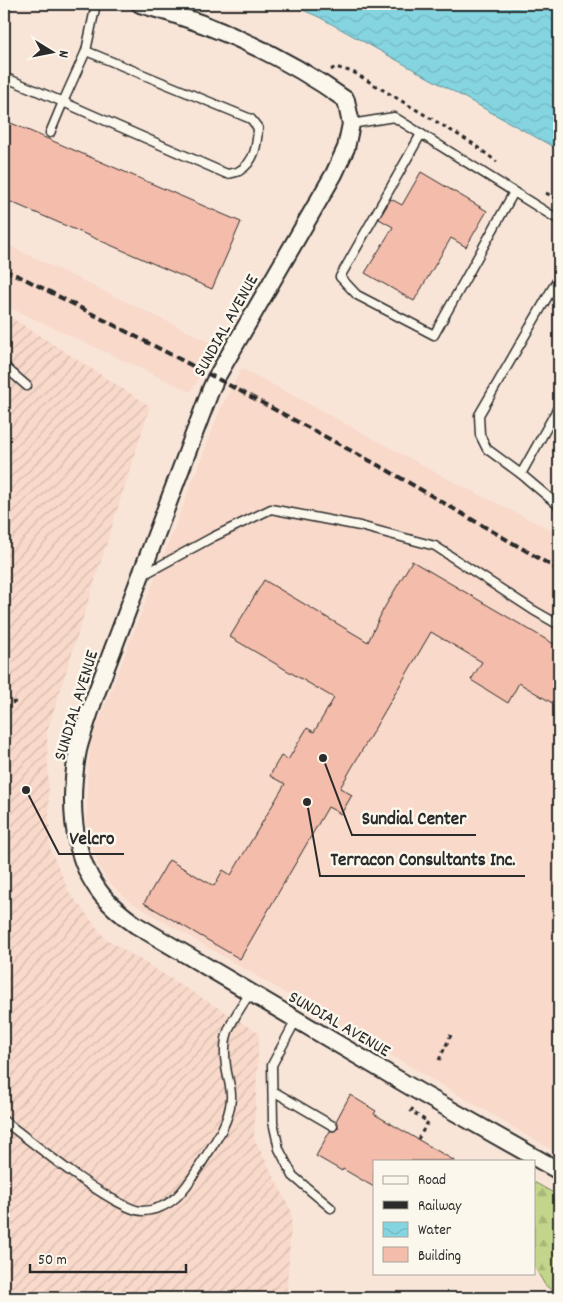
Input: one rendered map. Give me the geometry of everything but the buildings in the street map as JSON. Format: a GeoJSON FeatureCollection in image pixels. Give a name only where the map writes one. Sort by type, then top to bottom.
{"type":"FeatureCollection","features":[{"type":"Feature","properties":{"kind":"street","name":"SUNDIAL AVENUE"},"geometry":{"type":"LineString","coordinates":[[140,4],[196,21],[241,39],[284,60],[321,82],[346,100],[351,124],[346,148],[334,174],[216,378],[141,576],[94,702],[79,749],[73,798],[74,823],[78,847],[87,871],[99,892],[116,910],[156,939],[559,1171]]}},
{"type":"Feature","properties":{"kind":"lane"},"geometry":{"type":"LineString","coordinates":[[50,133],[86,50],[96,4]]}},
{"type":"Feature","properties":{"kind":"lane"},"geometry":{"type":"LineString","coordinates":[[4,77],[227,174],[238,172],[250,162],[257,146],[258,128],[251,119],[86,50]]}},
{"type":"Feature","properties":{"kind":"lane"},"geometry":{"type":"LineString","coordinates":[[351,124],[394,117],[559,220]]}},
{"type":"Feature","properties":{"kind":"lane"},"geometry":{"type":"LineString","coordinates":[[421,134],[340,277],[357,295],[434,335],[514,192]]}},
{"type":"Feature","properties":{"kind":"lane"},"geometry":{"type":"LineString","coordinates":[[559,277],[479,415],[480,435],[487,449],[522,474],[559,506]]}},
{"type":"Feature","properties":{"kind":"lane"},"geometry":{"type":"LineString","coordinates":[[4,366],[27,386]]}},
{"type":"Feature","properties":{"kind":"lane"},"geometry":{"type":"LineString","coordinates":[[522,474],[559,406]]}},
{"type":"Feature","properties":{"kind":"lane"},"geometry":{"type":"LineString","coordinates":[[141,576],[213,537],[271,509],[360,526],[435,546],[559,625]]}},
{"type":"Feature","properties":{"kind":"lane"},"geometry":{"type":"LineString","coordinates":[[4,1121],[92,1187],[127,1207],[140,1211],[167,1205],[178,1196],[194,1176],[225,1124],[231,1100],[224,1052],[226,1034],[250,993]]}},
{"type":"Feature","properties":{"kind":"lane"},"geometry":{"type":"LineString","coordinates":[[296,1020],[272,1065],[273,1122],[279,1149],[293,1176],[331,1208]]}},
{"type":"Feature","properties":{"kind":"lane"},"geometry":{"type":"LineString","coordinates":[[273,1091],[333,1126]]}},
{"type":"Feature","properties":{"kind":"path"},"geometry":{"type":"LineString","coordinates":[[4,704],[16,702]]}},
{"type":"Feature","properties":{"kind":"path"},"geometry":{"type":"LineString","coordinates":[[439,1060],[451,1035]]}},
{"type":"Feature","properties":{"kind":"path"},"geometry":{"type":"LineString","coordinates":[[414,1105],[411,1111],[428,1122],[418,1139]]}},
{"type":"Feature","properties":{"kind":"shaded area"},"geometry":{"type":"Polygon","coordinates":[[[4,243],[216,345],[191,392],[4,305],[4,243]]]}},
{"type":"Feature","properties":{"kind":"shaded area"},"geometry":{"type":"Polygon","coordinates":[[[4,313],[150,406],[47,732],[50,848],[69,892],[105,938],[259,1033],[254,1138],[292,1212],[286,1298],[4,1298],[4,313]]]}},
{"type":"Feature","properties":{"kind":"shaded area"},"geometry":{"type":"Polygon","coordinates":[[[242,368],[448,479],[559,534],[559,1154],[129,901],[107,880],[98,864],[87,829],[87,779],[91,742],[221,408],[242,368]]]}},
{"type":"Feature","properties":{"kind":"green space"},"geometry":{"type":"Polygon","coordinates":[[[536,1183],[559,1196],[559,1296],[545,1285],[536,1269],[536,1183]]]}},
{"type":"Feature","properties":{"kind":"water"},"geometry":{"type":"Polygon","coordinates":[[[289,4],[559,4],[559,150],[319,17],[289,4]]]}},
{"type":"Feature","properties":{"kind":"railway"},"geometry":{"type":"LineString","coordinates":[[4,270],[216,378],[387,470],[559,570]]}},
{"type":"Feature","properties":{"kind":"place","name":"Sundial Center"},"geometry":{"type":"Point","coordinates":[323,758]}},
{"type":"Feature","properties":{"kind":"place","name":"Velcro"},"geometry":{"type":"Point","coordinates":[26,790]}},
{"type":"Feature","properties":{"kind":"place","name":"Terracon Consultants Inc."},"geometry":{"type":"Point","coordinates":[307,802]}}]}
